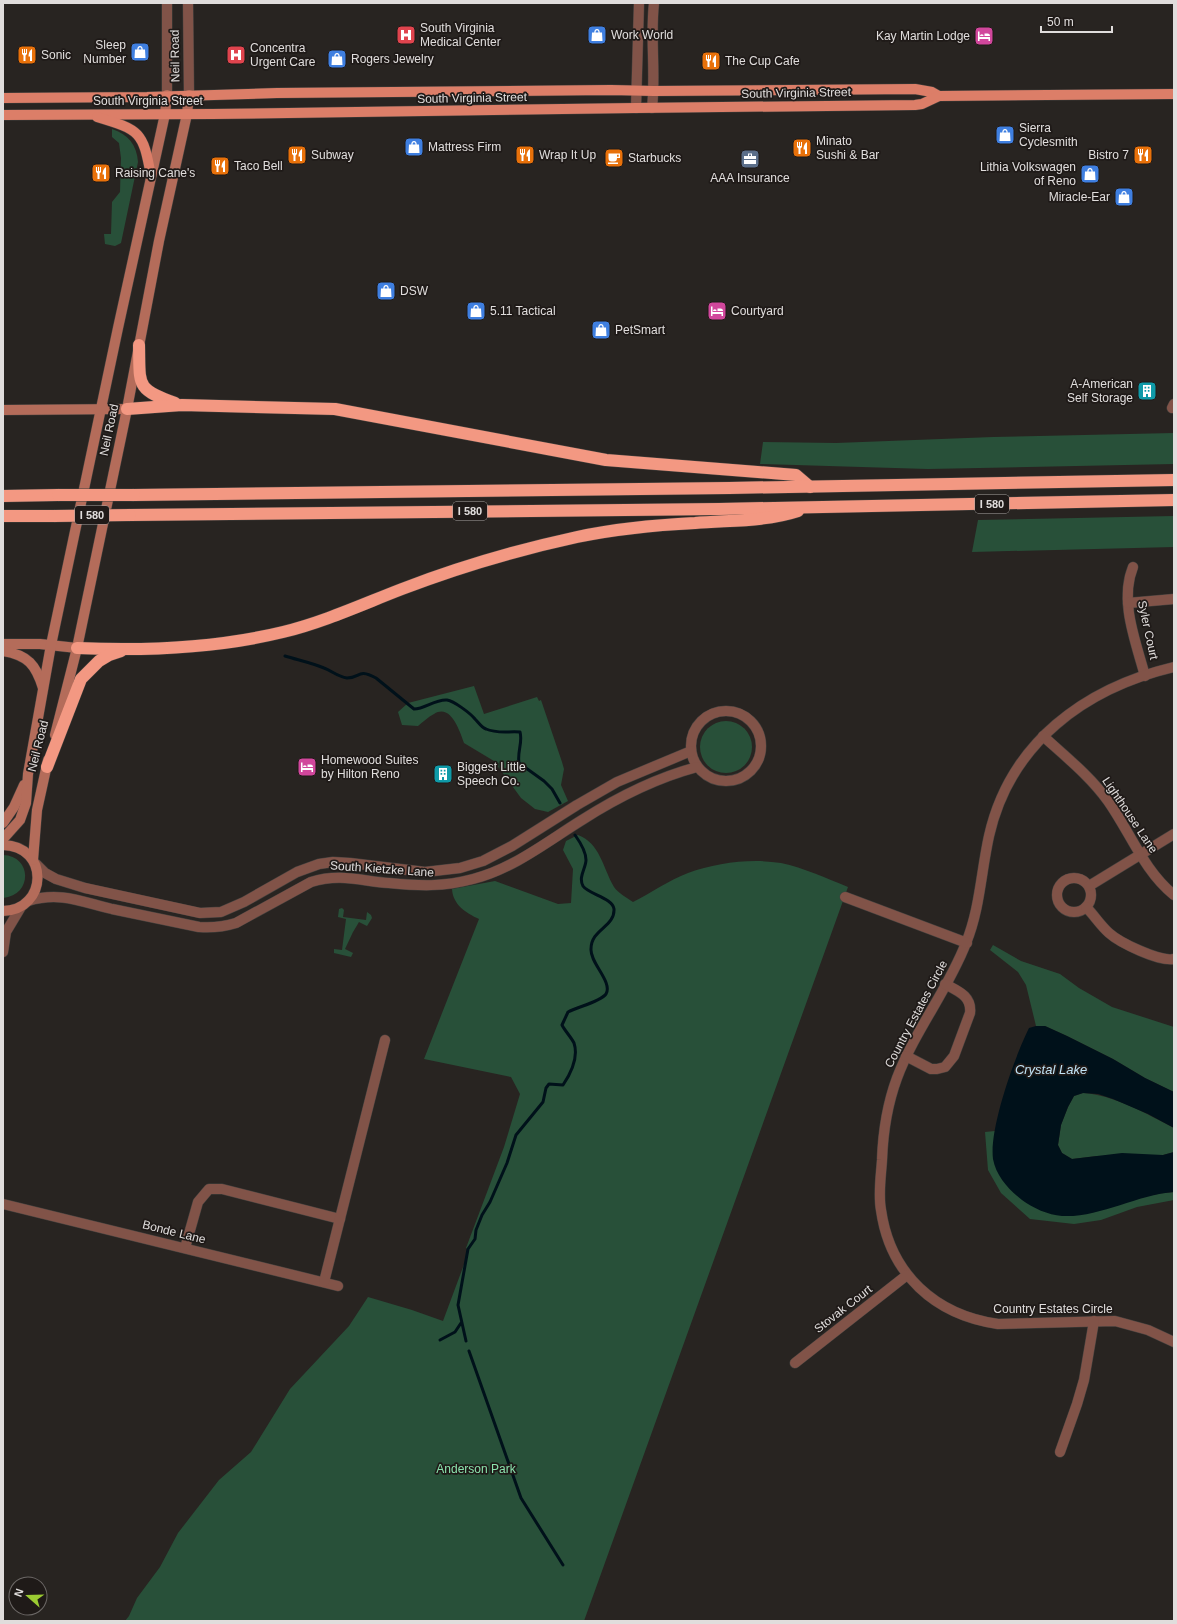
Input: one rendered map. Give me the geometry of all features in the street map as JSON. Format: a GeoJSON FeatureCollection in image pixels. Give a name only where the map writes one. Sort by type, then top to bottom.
{"type":"FeatureCollection","features":[{"type":"Feature","properties":{"kind":"highway"},"geometry":{"type":"LineString","coordinates":[[139,345],[140,375],[144,388],[154,396],[182,405]]}},
{"type":"Feature","properties":{"kind":"highway"},"geometry":{"type":"LineString","coordinates":[[127,408],[182,405],[335,409],[606,460],[796,475],[810,487]]}},
{"type":"Feature","properties":{"kind":"highway","name":"I 580"},"geometry":{"type":"LineString","coordinates":[[3,496],[810,487],[1174,480]]}},
{"type":"Feature","properties":{"kind":"highway","name":"I 580"},"geometry":{"type":"LineString","coordinates":[[3,516],[810,507],[1174,500]]}},
{"type":"Feature","properties":{"kind":"highway"},"geometry":{"type":"LineString","coordinates":[[77,648],[128,649],[217,644],[284,631],[313,623],[467,566],[507,554],[580,537],[630,528],[695,522],[768,519],[810,507]]}},
{"type":"Feature","properties":{"kind":"highway"},"geometry":{"type":"LineString","coordinates":[[47,767],[81,679],[99,660],[128,649]]}},
{"type":"Feature","properties":{"kind":"main road","name":"South Virginia Street"},"geometry":{"type":"LineString","coordinates":[[3,98],[637,90],[915,89],[932,92],[939,96]]}},
{"type":"Feature","properties":{"kind":"main road","name":"South Virginia Street"},"geometry":{"type":"LineString","coordinates":[[3,115],[915,105],[922,104],[939,96],[1174,94]]}},
{"type":"Feature","properties":{"kind":"main road","name":"Neil Road"},"geometry":{"type":"LineString","coordinates":[[3,840],[15,827],[26,803],[28,774],[43,690],[165,114],[167,95]]}},
{"type":"Feature","properties":{"kind":"main road","name":"Neil Road"},"geometry":{"type":"LineString","coordinates":[[24,904],[34,892],[38,882],[35,862],[37,810],[77,648],[127,408],[160,234],[187,114],[189,95]]}},
{"type":"Feature","properties":{"kind":"main road"},"geometry":{"type":"LineString","coordinates":[[88,114],[126,126],[135,131],[141,138],[144,145],[151,176]]}},
{"type":"Feature","properties":{"kind":"main road"},"geometry":{"type":"LineString","coordinates":[[3,410],[127,408]]}},
{"type":"Feature","properties":{"kind":"main road"},"geometry":{"type":"LineString","coordinates":[[3,644],[52,645],[77,648]]}},
{"type":"Feature","properties":{"kind":"main road"},"geometry":{"type":"LineString","coordinates":[[3,651],[18,654],[32,664],[38,671],[43,690]]}},
{"type":"Feature","properties":{"kind":"main road"},"geometry":{"type":"LineString","coordinates":[[3,823],[14,807],[28,774]]}},
{"type":"Feature","properties":{"kind":"main road"},"geometry":{"type":"LineString","coordinates":[[3,844],[22,849],[35,862]]}},
{"type":"Feature","properties":{"kind":"main road"},"geometry":{"type":"LineString","coordinates":[[3,911],[10,911],[24,904]]}},
{"type":"Feature","properties":{"kind":"street","name":"Neil Road"},"geometry":{"type":"LineString","coordinates":[[167,3],[167,95]]}},
{"type":"Feature","properties":{"kind":"street","name":"Neil Road"},"geometry":{"type":"LineString","coordinates":[[188,3],[189,95]]}},
{"type":"Feature","properties":{"kind":"street"},"geometry":{"type":"LineString","coordinates":[[636,108],[639,3]]}},
{"type":"Feature","properties":{"kind":"street"},"geometry":{"type":"LineString","coordinates":[[652,108],[654,91],[652,31],[654,3]]}},
{"type":"Feature","properties":{"kind":"street","name":"Syler Court"},"geometry":{"type":"LineString","coordinates":[[1133,567],[1129,576],[1128,603],[1145,676]]}},
{"type":"Feature","properties":{"kind":"street"},"geometry":{"type":"LineString","coordinates":[[1128,603],[1174,598]]}},
{"type":"Feature","properties":{"kind":"street","name":"Country Estates Circle"},"geometry":{"type":"LineString","coordinates":[[1174,667],[1116,686],[1099,694],[1062,719],[1043,736],[1027,755],[1014,775],[996,814],[990,835],[974,916],[967,943],[906,1056],[891,1093],[884,1129],[880,1190],[880,1208],[884,1227],[899,1263],[907,1275],[933,1300],[964,1317],[980,1322],[1017,1325],[1115,1321],[1148,1330],[1174,1342]]}},
{"type":"Feature","properties":{"kind":"street"},"geometry":{"type":"LineString","coordinates":[[727,711],[740,714],[754,725],[759,734],[761,746],[760,755],[755,766],[746,776],[725,782],[706,776],[697,767],[694,763],[690,745],[693,733],[701,721],[710,714],[727,711]]}},
{"type":"Feature","properties":{"kind":"street","name":"Lighthouse Lane"},"geometry":{"type":"LineString","coordinates":[[1043,736],[1084,773],[1098,789],[1115,812],[1153,874],[1165,888],[1174,895]]}},
{"type":"Feature","properties":{"kind":"street","name":"South Kietzke Lane"},"geometry":{"type":"LineString","coordinates":[[35,862],[45,873],[56,879],[85,888],[200,912],[221,912],[244,902],[302,870],[319,864],[333,862],[350,863],[425,872],[460,868],[483,861],[512,846],[577,805],[618,782],[691,751]]}},
{"type":"Feature","properties":{"kind":"street","name":"South Kietzke Lane"},"geometry":{"type":"LineString","coordinates":[[24,904],[48,897],[71,898],[105,907],[198,927],[211,928],[224,927],[236,923],[311,882],[325,878],[349,877],[418,886],[448,884],[473,879],[503,868],[623,796],[673,774],[697,767]]}},
{"type":"Feature","properties":{"kind":"street"},"geometry":{"type":"LineString","coordinates":[[1089,886],[1174,834]]}},
{"type":"Feature","properties":{"kind":"street"},"geometry":{"type":"LineString","coordinates":[[1072,877],[1079,878],[1085,881],[1089,886],[1091,900],[1086,907],[1076,912],[1069,912],[1063,909],[1059,904],[1056,897],[1057,890],[1065,879],[1072,877]]}},
{"type":"Feature","properties":{"kind":"street"},"geometry":{"type":"LineString","coordinates":[[845,897],[967,943]]}},
{"type":"Feature","properties":{"kind":"street"},"geometry":{"type":"LineString","coordinates":[[3,952],[6,932],[24,904]]}},
{"type":"Feature","properties":{"kind":"street"},"geometry":{"type":"LineString","coordinates":[[1086,907],[1104,928],[1120,941],[1162,959],[1174,959]]}},
{"type":"Feature","properties":{"kind":"street"},"geometry":{"type":"LineString","coordinates":[[906,1056],[925,1066],[937,1070],[945,1067],[954,1056],[970,1013],[971,1006],[965,996],[945,984]]}},
{"type":"Feature","properties":{"kind":"street"},"geometry":{"type":"LineString","coordinates":[[324,1282],[385,1040]]}},
{"type":"Feature","properties":{"kind":"street"},"geometry":{"type":"LineString","coordinates":[[185,1248],[198,1202],[209,1189],[222,1189],[340,1218]]}},
{"type":"Feature","properties":{"kind":"street","name":"Bonde Lane"},"geometry":{"type":"LineString","coordinates":[[3,1204],[338,1286]]}},
{"type":"Feature","properties":{"kind":"street","name":"Stovak Court"},"geometry":{"type":"LineString","coordinates":[[795,1363],[907,1275]]}},
{"type":"Feature","properties":{"kind":"street"},"geometry":{"type":"LineString","coordinates":[[1060,1452],[1084,1380],[1094,1321]]}},
{"type":"Feature","properties":{"kind":"green space"},"geometry":{"type":"Polygon","coordinates":[[[112,129],[123,134],[131,141],[136,150],[138,162],[121,243],[115,246],[105,244],[104,234],[111,234],[112,202],[120,192],[121,158],[119,143],[112,137],[112,129]]]}},
{"type":"Feature","properties":{"kind":"green space"},"geometry":{"type":"Polygon","coordinates":[[[1174,433],[1174,464],[928,469],[760,464],[763,442],[836,443],[993,437],[1174,433]]]}},
{"type":"Feature","properties":{"kind":"green space"},"geometry":{"type":"Polygon","coordinates":[[[1174,516],[1174,547],[972,552],[978,520],[1174,516]]]}},
{"type":"Feature","properties":{"kind":"green space"},"geometry":{"type":"Polygon","coordinates":[[[474,686],[484,714],[537,697],[539,701],[541,700],[564,769],[561,785],[568,801],[548,812],[535,809],[521,798],[494,761],[464,743],[454,720],[445,712],[434,714],[418,726],[402,725],[398,712],[408,703],[474,686]]]}},
{"type":"Feature","properties":{"kind":"green space"},"geometry":{"type":"Polygon","coordinates":[[[726,721],[740,725],[748,733],[752,747],[748,761],[740,769],[726,773],[712,769],[704,761],[700,747],[704,733],[712,725],[726,721]]]}},
{"type":"Feature","properties":{"kind":"green space","name":"Anderson Park"},"geometry":{"type":"Polygon","coordinates":[[[578,835],[591,844],[596,850],[614,887],[633,902],[674,879],[699,869],[746,861],[790,865],[848,887],[584,1621],[125,1621],[129,1616],[137,1598],[160,1567],[178,1533],[219,1480],[251,1452],[290,1389],[349,1326],[368,1297],[443,1321],[469,1251],[466,1248],[504,1147],[520,1094],[511,1077],[424,1059],[479,919],[461,908],[455,900],[452,889],[495,881],[558,904],[571,903],[573,869],[563,850],[566,841],[578,835]]]}},
{"type":"Feature","properties":{"kind":"green space"},"geometry":{"type":"Polygon","coordinates":[[[3,855],[13,857],[19,862],[24,868],[25,876],[24,883],[20,890],[13,895],[3,898],[3,855]]]}},
{"type":"Feature","properties":{"kind":"green space"},"geometry":{"type":"Polygon","coordinates":[[[342,908],[344,910],[343,917],[366,920],[367,912],[372,918],[367,926],[359,922],[353,932],[345,949],[353,953],[351,957],[334,953],[334,949],[342,950],[346,919],[338,917],[339,909],[342,908]]]}},
{"type":"Feature","properties":{"kind":"green space"},"geometry":{"type":"Polygon","coordinates":[[[993,945],[1021,961],[1060,974],[1079,988],[1112,1007],[1174,1027],[1174,1092],[1067,1036],[1045,1026],[1036,1026],[1026,985],[1018,972],[990,950],[993,945]]]}},
{"type":"Feature","properties":{"kind":"green space"},"geometry":{"type":"Polygon","coordinates":[[[1083,1093],[1106,1097],[1118,1101],[1142,1111],[1174,1128],[1174,1152],[1163,1155],[1097,1156],[1072,1159],[1062,1153],[1058,1145],[1061,1125],[1074,1096],[1083,1093]]]}},
{"type":"Feature","properties":{"kind":"green space"},"geometry":{"type":"Polygon","coordinates":[[[995,1131],[993,1159],[1078,1214],[1162,1193],[1174,1192],[1174,1200],[1137,1207],[1101,1220],[1074,1224],[1030,1219],[1001,1193],[988,1170],[985,1132],[995,1131]]]}},
{"type":"Feature","properties":{"kind":"water","name":"Crystal Lake"},"geometry":{"type":"Polygon","coordinates":[[[1045,1026],[1067,1036],[1174,1092],[1174,1128],[1148,1114],[1098,1094],[1083,1093],[1074,1096],[1061,1125],[1058,1145],[1062,1153],[1072,1159],[1122,1153],[1163,1155],[1174,1152],[1174,1192],[1146,1197],[1090,1214],[1062,1216],[1046,1213],[1031,1206],[1017,1196],[1008,1187],[1000,1177],[993,1159],[995,1129],[1004,1092],[1023,1040],[1029,1028],[1045,1026]]]}},
{"type":"Feature","properties":{"kind":"waterway"},"geometry":{"type":"LineString","coordinates":[[285,656],[319,666],[347,678],[362,674],[370,675],[376,678],[414,709],[418,709],[438,701],[447,700],[466,711],[481,726],[490,731],[520,732],[521,740],[519,763],[544,781],[552,789],[560,803]]}},
{"type":"Feature","properties":{"kind":"waterway"},"geometry":{"type":"LineString","coordinates":[[466,1341],[458,1305],[468,1249],[475,1239],[476,1230],[507,1163],[516,1135],[543,1102],[546,1088],[549,1084],[563,1085],[569,1075],[576,1054],[574,1043],[562,1025],[568,1012],[594,1002],[606,994],[606,984],[594,960],[591,949],[592,942],[595,937],[611,920],[614,909],[613,905],[605,899],[583,886],[581,879],[586,863],[586,857],[575,835]]}},
{"type":"Feature","properties":{"kind":"waterway"},"geometry":{"type":"LineString","coordinates":[[440,1340],[455,1332],[461,1323]]}},
{"type":"Feature","properties":{"kind":"waterway"},"geometry":{"type":"LineString","coordinates":[[469,1351],[521,1498],[563,1565]]}},
{"type":"Feature","properties":{"kind":"place","name":"South Virginia Medical Center"},"geometry":{"type":"Point","coordinates":[406,35]}},
{"type":"Feature","properties":{"kind":"place","name":"Work World"},"geometry":{"type":"Point","coordinates":[597,35]}},
{"type":"Feature","properties":{"kind":"place","name":"Kay Martin Lodge"},"geometry":{"type":"Point","coordinates":[984,36]}},
{"type":"Feature","properties":{"kind":"place","name":"Sleep Number"},"geometry":{"type":"Point","coordinates":[140,52]}},
{"type":"Feature","properties":{"kind":"place","name":"Sonic"},"geometry":{"type":"Point","coordinates":[27,55]}},
{"type":"Feature","properties":{"kind":"place","name":"Concentra Urgent Care"},"geometry":{"type":"Point","coordinates":[236,55]}},
{"type":"Feature","properties":{"kind":"place","name":"Rogers Jewelry"},"geometry":{"type":"Point","coordinates":[337,59]}},
{"type":"Feature","properties":{"kind":"place","name":"The Cup Cafe"},"geometry":{"type":"Point","coordinates":[711,61]}},
{"type":"Feature","properties":{"kind":"place","name":"Sierra Cyclesmith"},"geometry":{"type":"Point","coordinates":[1005,135]}},
{"type":"Feature","properties":{"kind":"place","name":"Mattress Firm"},"geometry":{"type":"Point","coordinates":[414,147]}},
{"type":"Feature","properties":{"kind":"place","name":"Minato Sushi & Bar"},"geometry":{"type":"Point","coordinates":[802,148]}},
{"type":"Feature","properties":{"kind":"place","name":"Subway"},"geometry":{"type":"Point","coordinates":[297,155]}},
{"type":"Feature","properties":{"kind":"place","name":"Wrap It Up"},"geometry":{"type":"Point","coordinates":[525,155]}},
{"type":"Feature","properties":{"kind":"place","name":"Bistro 7"},"geometry":{"type":"Point","coordinates":[1143,155]}},
{"type":"Feature","properties":{"kind":"place","name":"Starbucks"},"geometry":{"type":"Point","coordinates":[614,158]}},
{"type":"Feature","properties":{"kind":"place","name":"AAA Insurance"},"geometry":{"type":"Point","coordinates":[750,159]}},
{"type":"Feature","properties":{"kind":"place","name":"Taco Bell"},"geometry":{"type":"Point","coordinates":[220,166]}},
{"type":"Feature","properties":{"kind":"place","name":"Raising Cane's"},"geometry":{"type":"Point","coordinates":[101,173]}},
{"type":"Feature","properties":{"kind":"place","name":"Lithia Volkswagen of Reno"},"geometry":{"type":"Point","coordinates":[1090,174]}},
{"type":"Feature","properties":{"kind":"place","name":"Miracle-Ear"},"geometry":{"type":"Point","coordinates":[1124,197]}},
{"type":"Feature","properties":{"kind":"place","name":"DSW"},"geometry":{"type":"Point","coordinates":[386,291]}},
{"type":"Feature","properties":{"kind":"place","name":"5.11 Tactical"},"geometry":{"type":"Point","coordinates":[476,311]}},
{"type":"Feature","properties":{"kind":"place","name":"Courtyard"},"geometry":{"type":"Point","coordinates":[717,311]}},
{"type":"Feature","properties":{"kind":"place","name":"PetSmart"},"geometry":{"type":"Point","coordinates":[601,330]}},
{"type":"Feature","properties":{"kind":"place","name":"A-American Self Storage"},"geometry":{"type":"Point","coordinates":[1147,391]}},
{"type":"Feature","properties":{"kind":"place","name":"Homewood Suites by Hilton Reno"},"geometry":{"type":"Point","coordinates":[307,767]}},
{"type":"Feature","properties":{"kind":"place","name":"Biggest Little Speech Co."},"geometry":{"type":"Point","coordinates":[443,774]}}]}
